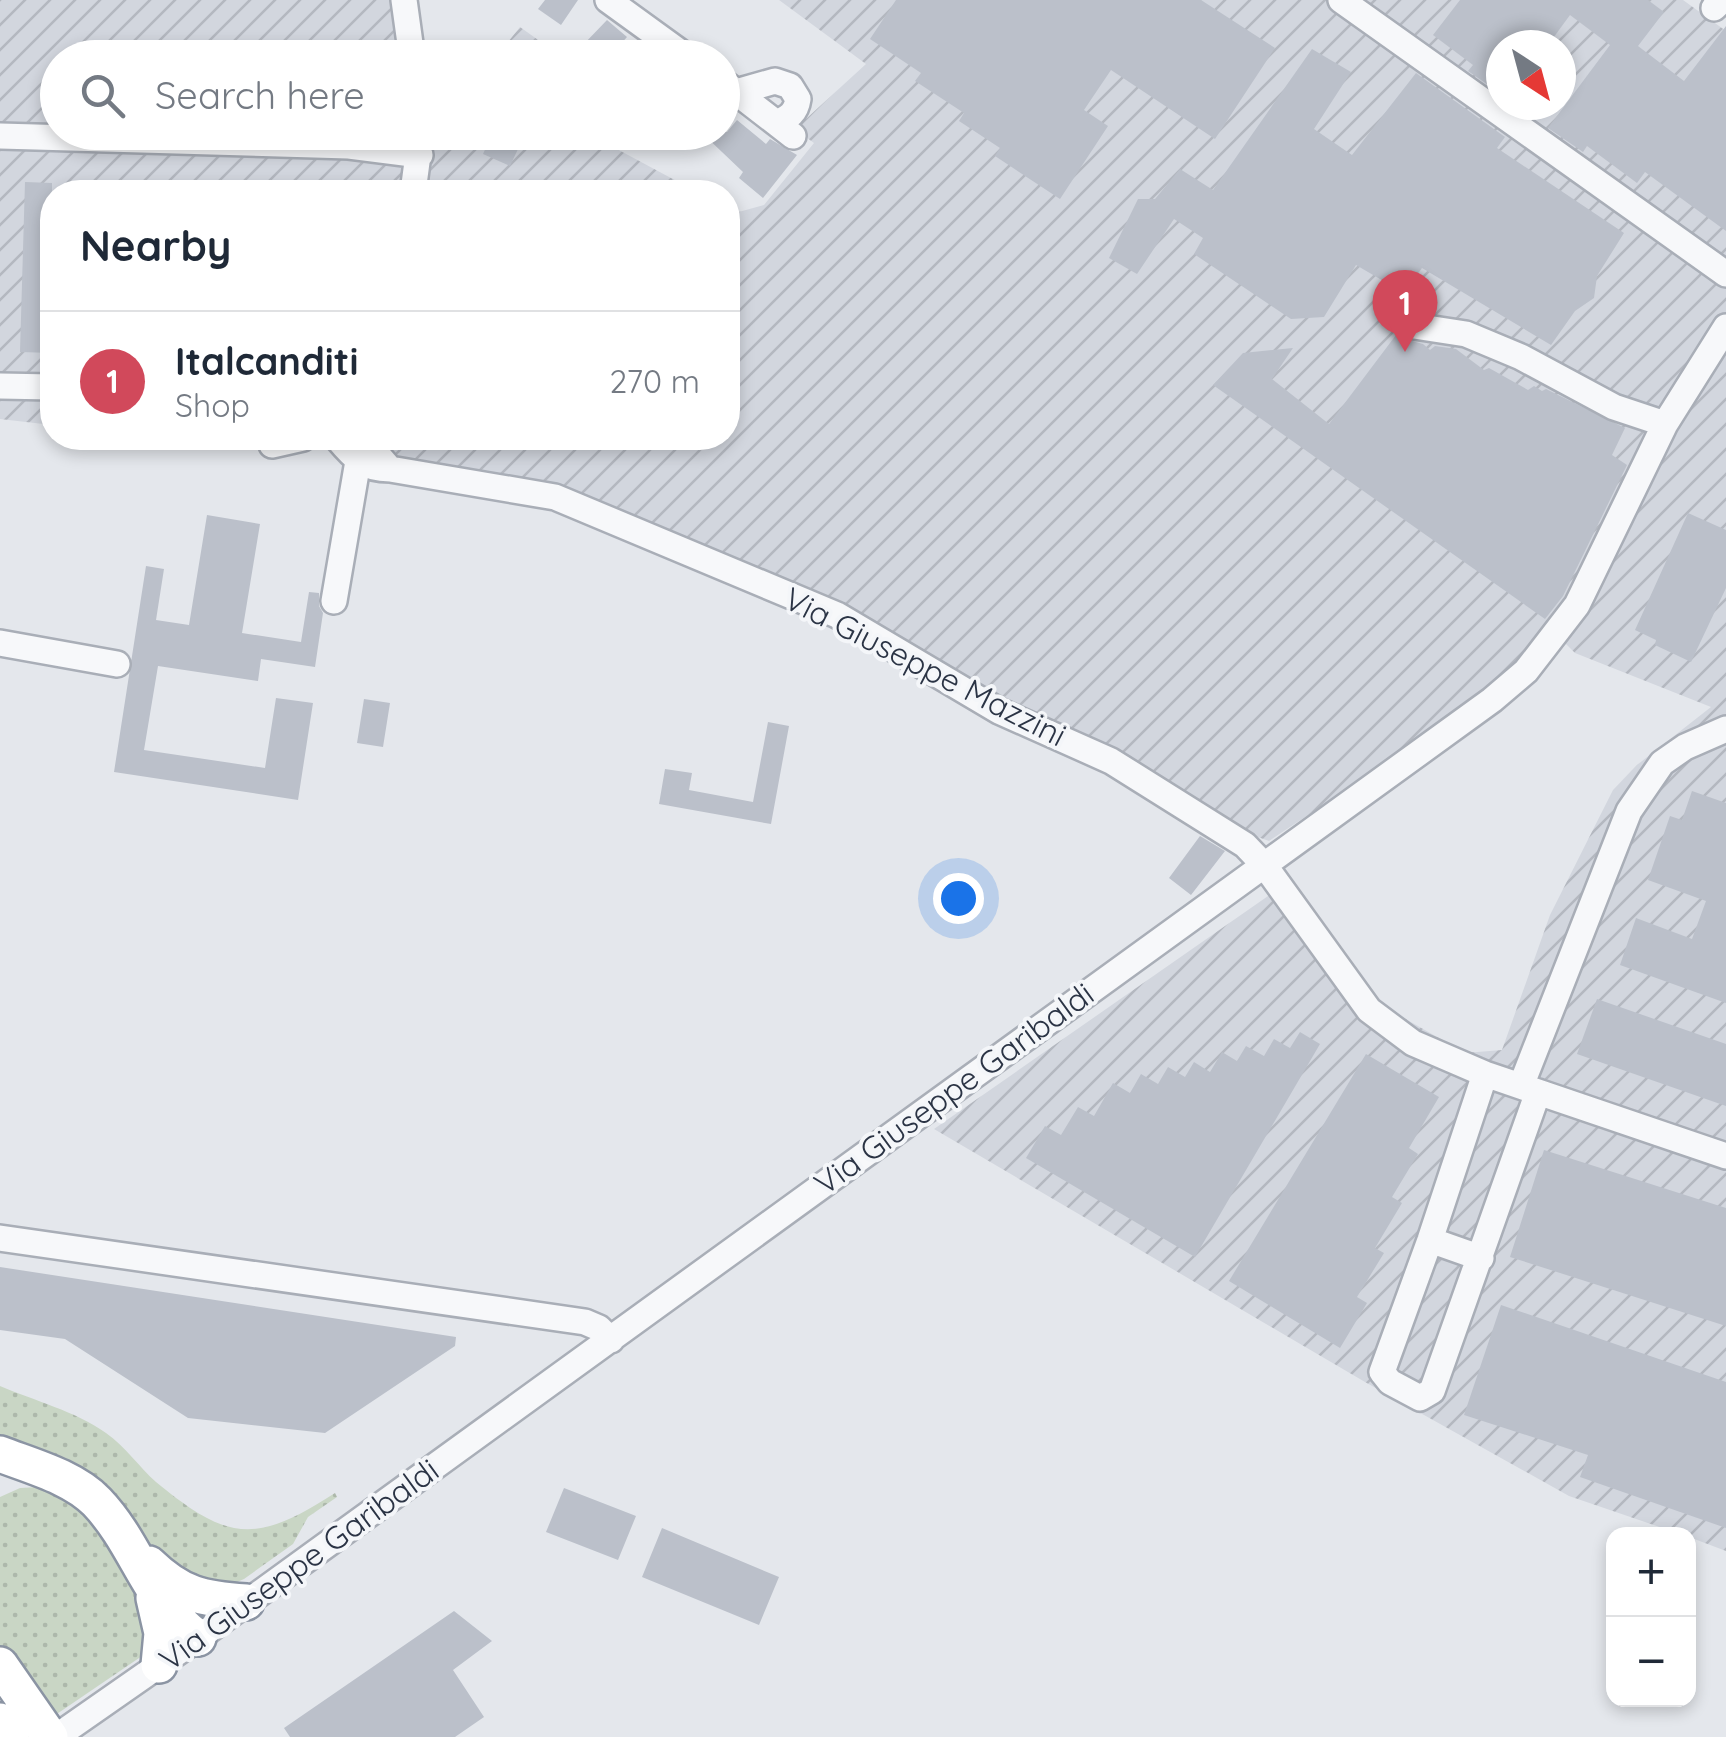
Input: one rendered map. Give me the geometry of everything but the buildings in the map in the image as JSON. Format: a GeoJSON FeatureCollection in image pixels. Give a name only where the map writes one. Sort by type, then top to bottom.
{"type":"FeatureCollection","features":[{"type":"Feature","properties":{"kind":"highway"},"geometry":{"type":"LineString","coordinates":[[0,1454],[62,1479],[96,1500],[168,1592],[176,1622],[198,1638]]}},
{"type":"Feature","properties":{"kind":"highway"},"geometry":{"type":"LineString","coordinates":[[0,1485],[31,1476],[62,1479]]}},
{"type":"Feature","properties":{"kind":"highway"},"geometry":{"type":"LineString","coordinates":[[168,1592],[246,1602]]}},
{"type":"Feature","properties":{"kind":"highway"},"geometry":{"type":"LineString","coordinates":[[160,1665],[168,1592]]}},
{"type":"Feature","properties":{"kind":"highway"},"geometry":{"type":"LineString","coordinates":[[0,1665],[30,1731]]}},
{"type":"Feature","properties":{"kind":"highway"},"geometry":{"type":"LineString","coordinates":[[0,1692],[30,1731]]}},
{"type":"Feature","properties":{"kind":"street"},"geometry":{"type":"LineString","coordinates":[[404,0],[410,40]]}},
{"type":"Feature","properties":{"kind":"street"},"geometry":{"type":"LineString","coordinates":[[608,0],[663,40]]}},
{"type":"Feature","properties":{"kind":"street"},"geometry":{"type":"LineString","coordinates":[[1341,0],[1726,274]]}},
{"type":"Feature","properties":{"kind":"street"},"geometry":{"type":"LineString","coordinates":[[740,86],[775,81],[790,86],[798,99],[797,108],[786,130],[740,95]]}},
{"type":"Feature","properties":{"kind":"street"},"geometry":{"type":"LineString","coordinates":[[0,136],[40,137]]}},
{"type":"Feature","properties":{"kind":"street"},"geometry":{"type":"LineString","coordinates":[[415,180],[420,150]]}},
{"type":"Feature","properties":{"kind":"street"},"geometry":{"type":"LineString","coordinates":[[1414,326],[1466,334],[1521,357],[1614,408],[1666,424]]}},
{"type":"Feature","properties":{"kind":"street","name":"Via Giuseppe Garibaldi"},"geometry":{"type":"LineString","coordinates":[[30,1731],[160,1665],[1492,700],[1526,671],[1577,606],[1666,424],[1726,327]]}},
{"type":"Feature","properties":{"kind":"street"},"geometry":{"type":"LineString","coordinates":[[0,386],[40,387]]}},
{"type":"Feature","properties":{"kind":"street"},"geometry":{"type":"LineString","coordinates":[[334,601],[345,450]]}},
{"type":"Feature","properties":{"kind":"street","name":"Via Giuseppe Mazzini"},"geometry":{"type":"LineString","coordinates":[[352,450],[371,469],[555,496],[836,615],[999,711],[1111,762],[1245,845],[1265,866],[1369,1010],[1414,1043],[1485,1074],[1726,1156]]}},
{"type":"Feature","properties":{"kind":"street"},"geometry":{"type":"LineString","coordinates":[[0,643],[117,664]]}},
{"type":"Feature","properties":{"kind":"street"},"geometry":{"type":"LineString","coordinates":[[1485,1074],[1382,1372],[1390,1382],[1416,1397],[1424,1398],[1432,1391],[1480,1258],[1529,1089],[1629,810],[1662,763],[1684,747],[1726,729]]}},
{"type":"Feature","properties":{"kind":"street"},"geometry":{"type":"LineString","coordinates":[[0,1238],[585,1322],[599,1328],[610,1340]]}},
{"type":"Feature","properties":{"kind":"street"},"geometry":{"type":"LineString","coordinates":[[1430,1240],[1480,1258]]}},
{"type":"Feature","properties":{"kind":"shaded area"},"geometry":{"type":"Polygon","coordinates":[[[0,0],[416,0],[422,40],[40,40],[40,150],[619,150],[675,180],[40,180],[40,424],[0,419],[0,0]]]}},
{"type":"Feature","properties":{"kind":"shaded area"},"geometry":{"type":"Polygon","coordinates":[[[779,0],[1683,0],[1726,31],[1726,1551],[1696,1540],[1696,1527],[1660,1527],[1569,1496],[1365,1382],[934,1129],[1291,880],[1376,1002],[1465,1053],[1502,1050],[1550,915],[1613,790],[1637,765],[1711,707],[1575,653],[1548,626],[1520,666],[1400,754],[1269,841],[1230,827],[562,485],[355,450],[740,450],[740,212],[764,205],[814,143],[795,129],[866,64],[779,0]]]}},
{"type":"Feature","properties":{"kind":"shaded area"},"geometry":{"type":"Polygon","coordinates":[[[520,27],[538,40],[510,40],[520,27]]]}},
{"type":"Feature","properties":{"kind":"green space"},"geometry":{"type":"Polygon","coordinates":[[[0,1386],[94,1425],[181,1502],[224,1525],[263,1528],[308,1510],[335,1493],[337,1497],[308,1517],[293,1544],[244,1579],[221,1589],[164,1570],[110,1492],[87,1472],[55,1458],[0,1445],[0,1386]]]}},
{"type":"Feature","properties":{"kind":"green space"},"geometry":{"type":"Polygon","coordinates":[[[39,1487],[67,1494],[126,1561],[154,1637],[142,1656],[48,1720],[0,1653],[0,1497],[20,1488],[39,1487]]]}},
{"type":"Feature","properties":{"kind":"place","name":"Italcanditi"},"geometry":{"type":"Point","coordinates":[1405,352]}}]}
